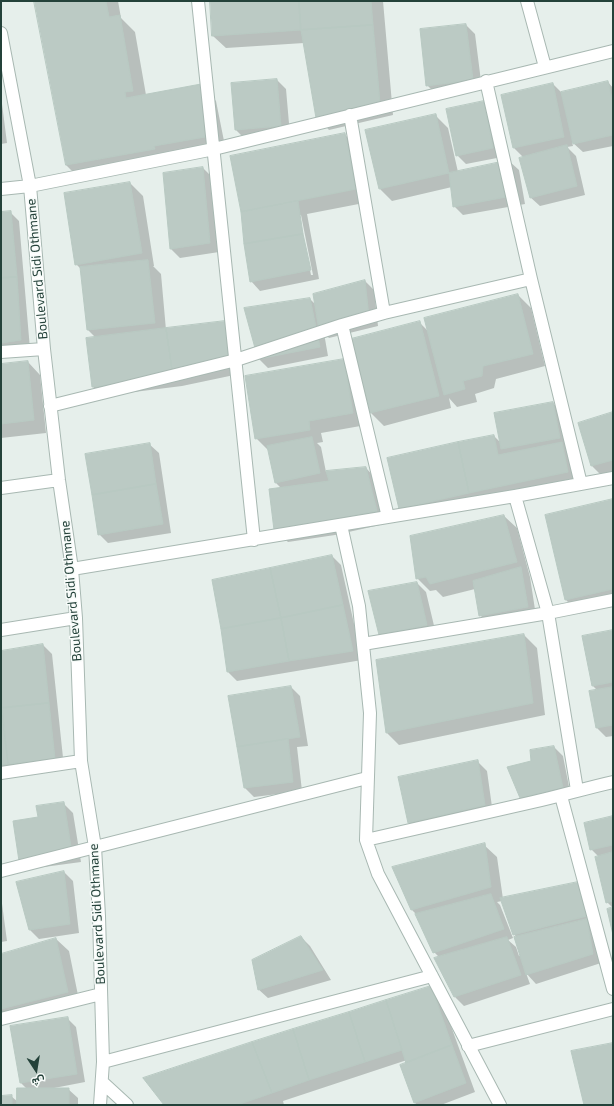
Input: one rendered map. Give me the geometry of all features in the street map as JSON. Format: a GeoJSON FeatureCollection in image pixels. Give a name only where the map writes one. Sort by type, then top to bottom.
{"type":"FeatureCollection","features":[{"type":"Feature","properties":{"kind":"street"},"geometry":{"type":"LineString","coordinates":[[198,1],[254,540]]}},
{"type":"Feature","properties":{"kind":"street"},"geometry":{"type":"LineString","coordinates":[[527,1],[545,67]]}},
{"type":"Feature","properties":{"kind":"street","name":"Boulevard Sidi Othmane"},"geometry":{"type":"LineString","coordinates":[[1,33],[30,186],[50,406],[72,569],[76,618],[81,761],[95,847],[99,916],[103,1062],[100,1105]]}},
{"type":"Feature","properties":{"kind":"street"},"geometry":{"type":"LineString","coordinates":[[1,189],[30,186],[214,149],[613,51]]}},
{"type":"Feature","properties":{"kind":"street"},"geometry":{"type":"LineString","coordinates":[[486,81],[531,279],[581,484]]}},
{"type":"Feature","properties":{"kind":"street"},"geometry":{"type":"LineString","coordinates":[[350,115],[384,313]]}},
{"type":"Feature","properties":{"kind":"street"},"geometry":{"type":"LineString","coordinates":[[50,406],[236,360],[342,325],[384,313],[531,279]]}},
{"type":"Feature","properties":{"kind":"street"},"geometry":{"type":"LineString","coordinates":[[342,325],[388,517]]}},
{"type":"Feature","properties":{"kind":"street"},"geometry":{"type":"LineString","coordinates":[[1,352],[44,349]]}},
{"type":"Feature","properties":{"kind":"street"},"geometry":{"type":"LineString","coordinates":[[72,569],[254,540],[613,478]]}},
{"type":"Feature","properties":{"kind":"street"},"geometry":{"type":"LineString","coordinates":[[1,488],[59,480]]}},
{"type":"Feature","properties":{"kind":"street"},"geometry":{"type":"LineString","coordinates":[[515,496],[548,613],[577,790]]}},
{"type":"Feature","properties":{"kind":"street"},"geometry":{"type":"LineString","coordinates":[[341,525],[360,606],[370,713],[366,840],[378,874],[500,1105]]}},
{"type":"Feature","properties":{"kind":"street"},"geometry":{"type":"LineString","coordinates":[[363,644],[548,613],[613,600]]}},
{"type":"Feature","properties":{"kind":"street"},"geometry":{"type":"LineString","coordinates":[[1,630],[76,618]]}},
{"type":"Feature","properties":{"kind":"street"},"geometry":{"type":"LineString","coordinates":[[1,773],[81,761]]}},
{"type":"Feature","properties":{"kind":"street"},"geometry":{"type":"LineString","coordinates":[[1,871],[367,778]]}},
{"type":"Feature","properties":{"kind":"street"},"geometry":{"type":"LineString","coordinates":[[366,840],[561,796],[577,790],[613,782]]}},
{"type":"Feature","properties":{"kind":"street"},"geometry":{"type":"LineString","coordinates":[[561,796],[613,989]]}},
{"type":"Feature","properties":{"kind":"street"},"geometry":{"type":"LineString","coordinates":[[103,1062],[432,976]]}},
{"type":"Feature","properties":{"kind":"street"},"geometry":{"type":"LineString","coordinates":[[1,1019],[101,994]]}},
{"type":"Feature","properties":{"kind":"street"},"geometry":{"type":"LineString","coordinates":[[468,1046],[613,1009]]}},
{"type":"Feature","properties":{"kind":"street"},"geometry":{"type":"LineString","coordinates":[[102,1082],[127,1105]]}},
{"type":"Feature","properties":{"kind":"building"},"geometry":{"type":"Polygon","coordinates":[[[34,1],[106,1],[109,17],[120,15],[133,91],[125,92],[126,98],[201,84],[211,136],[154,146],[155,149],[66,165],[34,1]]]}},
{"type":"Feature","properties":{"kind":"building"},"geometry":{"type":"Polygon","coordinates":[[[210,1],[299,1],[301,30],[212,36],[210,1]]]}},
{"type":"Feature","properties":{"kind":"building"},"geometry":{"type":"Polygon","coordinates":[[[299,1],[371,1],[373,25],[301,30],[299,1]]]}},
{"type":"Feature","properties":{"kind":"building"},"geometry":{"type":"Polygon","coordinates":[[[466,24],[473,80],[426,86],[420,29],[466,24]]]}},
{"type":"Feature","properties":{"kind":"building"},"geometry":{"type":"Polygon","coordinates":[[[373,25],[380,103],[316,118],[301,30],[373,25]]]}},
{"type":"Feature","properties":{"kind":"building"},"geometry":{"type":"Polygon","coordinates":[[[277,79],[281,126],[235,130],[231,83],[277,79]]]}},
{"type":"Feature","properties":{"kind":"building"},"geometry":{"type":"Polygon","coordinates":[[[608,81],[613,103],[613,135],[573,144],[561,92],[608,81]]]}},
{"type":"Feature","properties":{"kind":"building"},"geometry":{"type":"Polygon","coordinates":[[[553,83],[564,137],[513,148],[501,95],[553,83]]]}},
{"type":"Feature","properties":{"kind":"building"},"geometry":{"type":"Polygon","coordinates":[[[484,101],[493,148],[456,156],[446,109],[484,101]]]}},
{"type":"Feature","properties":{"kind":"building"},"geometry":{"type":"Polygon","coordinates":[[[436,114],[449,173],[379,189],[365,130],[436,114]]]}},
{"type":"Feature","properties":{"kind":"building"},"geometry":{"type":"Polygon","coordinates":[[[345,133],[356,189],[241,212],[230,156],[345,133]]]}},
{"type":"Feature","properties":{"kind":"building"},"geometry":{"type":"Polygon","coordinates":[[[567,145],[577,186],[530,198],[519,158],[567,145]]]}},
{"type":"Feature","properties":{"kind":"building"},"geometry":{"type":"Polygon","coordinates":[[[510,160],[517,195],[453,207],[449,173],[510,160]]]}},
{"type":"Feature","properties":{"kind":"building"},"geometry":{"type":"Polygon","coordinates":[[[203,167],[210,243],[170,249],[163,173],[203,167]]]}},
{"type":"Feature","properties":{"kind":"building"},"geometry":{"type":"Polygon","coordinates":[[[130,182],[142,253],[75,265],[64,193],[130,182]]]}},
{"type":"Feature","properties":{"kind":"building"},"geometry":{"type":"Polygon","coordinates":[[[298,201],[303,234],[244,244],[241,212],[298,201]]]}},
{"type":"Feature","properties":{"kind":"building"},"geometry":{"type":"Polygon","coordinates":[[[11,211],[17,277],[1,278],[1,212],[11,211]]]}},
{"type":"Feature","properties":{"kind":"building"},"geometry":{"type":"Polygon","coordinates":[[[303,234],[311,270],[250,282],[244,244],[303,234]]]}},
{"type":"Feature","properties":{"kind":"building"},"geometry":{"type":"Polygon","coordinates":[[[148,260],[155,323],[87,330],[80,267],[148,260]]]}},
{"type":"Feature","properties":{"kind":"building"},"geometry":{"type":"Polygon","coordinates":[[[17,277],[21,340],[1,343],[1,278],[17,277]]]}},
{"type":"Feature","properties":{"kind":"building"},"geometry":{"type":"Polygon","coordinates":[[[365,280],[369,317],[319,330],[313,294],[365,280]]]}},
{"type":"Feature","properties":{"kind":"building"},"geometry":{"type":"Polygon","coordinates":[[[518,294],[533,354],[483,366],[482,376],[463,381],[465,389],[444,395],[424,318],[518,294]]]}},
{"type":"Feature","properties":{"kind":"building"},"geometry":{"type":"Polygon","coordinates":[[[310,298],[320,347],[258,359],[244,308],[310,298]]]}},
{"type":"Feature","properties":{"kind":"building"},"geometry":{"type":"Polygon","coordinates":[[[225,321],[231,365],[173,377],[166,328],[225,321]]]}},
{"type":"Feature","properties":{"kind":"building"},"geometry":{"type":"Polygon","coordinates":[[[420,321],[439,396],[370,413],[351,339],[420,321]]]}},
{"type":"Feature","properties":{"kind":"building"},"geometry":{"type":"Polygon","coordinates":[[[166,328],[173,377],[92,387],[86,338],[166,328]]]}},
{"type":"Feature","properties":{"kind":"building"},"geometry":{"type":"Polygon","coordinates":[[[344,359],[353,413],[309,421],[310,430],[255,439],[245,376],[344,359]]]}},
{"type":"Feature","properties":{"kind":"building"},"geometry":{"type":"Polygon","coordinates":[[[28,361],[34,420],[1,424],[1,364],[28,361]]]}},
{"type":"Feature","properties":{"kind":"building"},"geometry":{"type":"Polygon","coordinates":[[[553,402],[560,438],[501,449],[494,413],[553,402]]]}},
{"type":"Feature","properties":{"kind":"building"},"geometry":{"type":"Polygon","coordinates":[[[613,412],[613,460],[591,466],[578,423],[613,412]]]}},
{"type":"Feature","properties":{"kind":"building"},"geometry":{"type":"Polygon","coordinates":[[[494,435],[498,455],[562,442],[568,472],[469,493],[458,442],[494,435]]]}},
{"type":"Feature","properties":{"kind":"building"},"geometry":{"type":"Polygon","coordinates":[[[312,437],[320,473],[275,483],[267,446],[312,437]]]}},
{"type":"Feature","properties":{"kind":"building"},"geometry":{"type":"Polygon","coordinates":[[[458,442],[469,493],[399,509],[387,458],[458,442]]]}},
{"type":"Feature","properties":{"kind":"building"},"geometry":{"type":"Polygon","coordinates":[[[150,443],[156,484],[92,495],[85,454],[150,443]]]}},
{"type":"Feature","properties":{"kind":"building"},"geometry":{"type":"Polygon","coordinates":[[[366,467],[377,511],[274,530],[269,489],[329,481],[326,471],[366,467]]]}},
{"type":"Feature","properties":{"kind":"building"},"geometry":{"type":"Polygon","coordinates":[[[156,484],[163,524],[98,535],[92,495],[156,484]]]}},
{"type":"Feature","properties":{"kind":"building"},"geometry":{"type":"Polygon","coordinates":[[[613,499],[613,589],[565,600],[545,515],[613,499]]]}},
{"type":"Feature","properties":{"kind":"building"},"geometry":{"type":"Polygon","coordinates":[[[504,515],[517,562],[430,584],[426,577],[416,579],[410,536],[504,515]]]}},
{"type":"Feature","properties":{"kind":"building"},"geometry":{"type":"Polygon","coordinates":[[[332,555],[343,605],[281,618],[270,568],[332,555]]]}},
{"type":"Feature","properties":{"kind":"building"},"geometry":{"type":"Polygon","coordinates":[[[521,567],[528,607],[479,616],[473,581],[521,567]]]}},
{"type":"Feature","properties":{"kind":"building"},"geometry":{"type":"Polygon","coordinates":[[[270,568],[281,618],[221,629],[212,580],[270,568]]]}},
{"type":"Feature","properties":{"kind":"building"},"geometry":{"type":"Polygon","coordinates":[[[417,582],[427,625],[379,635],[368,591],[417,582]]]}},
{"type":"Feature","properties":{"kind":"building"},"geometry":{"type":"Polygon","coordinates":[[[343,605],[353,651],[289,661],[281,618],[343,605]]]}},
{"type":"Feature","properties":{"kind":"building"},"geometry":{"type":"Polygon","coordinates":[[[281,618],[289,661],[227,672],[221,629],[281,618]]]}},
{"type":"Feature","properties":{"kind":"building"},"geometry":{"type":"Polygon","coordinates":[[[613,630],[613,682],[592,686],[582,636],[613,630]]]}},
{"type":"Feature","properties":{"kind":"building"},"geometry":{"type":"Polygon","coordinates":[[[524,634],[533,703],[386,733],[376,660],[524,634]]]}},
{"type":"Feature","properties":{"kind":"building"},"geometry":{"type":"Polygon","coordinates":[[[43,644],[49,703],[2,708],[1,651],[43,644]]]}},
{"type":"Feature","properties":{"kind":"building"},"geometry":{"type":"Polygon","coordinates":[[[291,686],[300,737],[237,747],[228,696],[291,686]]]}},
{"type":"Feature","properties":{"kind":"building"},"geometry":{"type":"Polygon","coordinates":[[[613,687],[613,725],[596,728],[589,691],[613,687]]]}},
{"type":"Feature","properties":{"kind":"building"},"geometry":{"type":"Polygon","coordinates":[[[49,703],[55,759],[8,764],[2,708],[49,703]]]}},
{"type":"Feature","properties":{"kind":"building"},"geometry":{"type":"Polygon","coordinates":[[[1,708],[8,764],[1,765],[1,708]]]}},
{"type":"Feature","properties":{"kind":"building"},"geometry":{"type":"Polygon","coordinates":[[[288,739],[293,782],[244,788],[237,747],[288,739]]]}},
{"type":"Feature","properties":{"kind":"building"},"geometry":{"type":"Polygon","coordinates":[[[554,746],[563,788],[520,798],[507,767],[531,761],[530,750],[554,746]]]}},
{"type":"Feature","properties":{"kind":"building"},"geometry":{"type":"Polygon","coordinates":[[[478,760],[485,805],[408,823],[398,777],[478,760]]]}},
{"type":"Feature","properties":{"kind":"building"},"geometry":{"type":"Polygon","coordinates":[[[64,802],[72,853],[19,861],[13,821],[38,817],[36,806],[64,802]]]}},
{"type":"Feature","properties":{"kind":"building"},"geometry":{"type":"Polygon","coordinates":[[[613,816],[613,845],[590,850],[584,823],[613,816]]]}},
{"type":"Feature","properties":{"kind":"building"},"geometry":{"type":"Polygon","coordinates":[[[485,843],[491,887],[411,910],[392,867],[485,843]]]}},
{"type":"Feature","properties":{"kind":"building"},"geometry":{"type":"Polygon","coordinates":[[[613,852],[613,901],[606,903],[595,857],[613,852]]]}},
{"type":"Feature","properties":{"kind":"building"},"geometry":{"type":"Polygon","coordinates":[[[64,871],[70,924],[29,930],[16,882],[64,871]]]}},
{"type":"Feature","properties":{"kind":"building"},"geometry":{"type":"Polygon","coordinates":[[[578,882],[587,916],[513,935],[500,898],[578,882]]]}},
{"type":"Feature","properties":{"kind":"building"},"geometry":{"type":"Polygon","coordinates":[[[491,894],[504,929],[433,953],[415,914],[491,894]]]}},
{"type":"Feature","properties":{"kind":"building"},"geometry":{"type":"Polygon","coordinates":[[[613,907],[613,935],[607,909],[613,907]]]}},
{"type":"Feature","properties":{"kind":"building"},"geometry":{"type":"Polygon","coordinates":[[[587,919],[593,954],[526,975],[514,937],[587,919]]]}},
{"type":"Feature","properties":{"kind":"building"},"geometry":{"type":"Polygon","coordinates":[[[301,936],[323,970],[258,990],[252,960],[301,936]]]}},
{"type":"Feature","properties":{"kind":"building"},"geometry":{"type":"Polygon","coordinates":[[[507,937],[521,975],[454,997],[434,958],[507,937]]]}},
{"type":"Feature","properties":{"kind":"building"},"geometry":{"type":"Polygon","coordinates":[[[56,938],[68,992],[1,1009],[1,954],[56,938]]]}},
{"type":"Feature","properties":{"kind":"building"},"geometry":{"type":"Polygon","coordinates":[[[431,986],[452,1045],[406,1063],[386,1000],[431,986]]]}},
{"type":"Feature","properties":{"kind":"building"},"geometry":{"type":"Polygon","coordinates":[[[386,1000],[402,1050],[365,1062],[349,1012],[386,1000]]]}},
{"type":"Feature","properties":{"kind":"building"},"geometry":{"type":"Polygon","coordinates":[[[349,1012],[365,1062],[309,1080],[293,1029],[349,1012]]]}},
{"type":"Feature","properties":{"kind":"building"},"geometry":{"type":"Polygon","coordinates":[[[68,1017],[77,1074],[20,1083],[10,1026],[68,1017]]]}},
{"type":"Feature","properties":{"kind":"building"},"geometry":{"type":"Polygon","coordinates":[[[293,1029],[309,1080],[272,1093],[252,1042],[293,1029]]]}},
{"type":"Feature","properties":{"kind":"building"},"geometry":{"type":"Polygon","coordinates":[[[252,1042],[272,1093],[243,1103],[234,1105],[164,1105],[143,1078],[252,1042]]]}},
{"type":"Feature","properties":{"kind":"building"},"geometry":{"type":"Polygon","coordinates":[[[613,1043],[613,1105],[584,1105],[571,1051],[613,1043]]]}},
{"type":"Feature","properties":{"kind":"building"},"geometry":{"type":"Polygon","coordinates":[[[452,1045],[466,1083],[414,1103],[400,1065],[452,1045]]]}},
{"type":"Feature","properties":{"kind":"building"},"geometry":{"type":"Polygon","coordinates":[[[17,1088],[69,1088],[69,1105],[17,1105],[17,1088]]]}},
{"type":"Feature","properties":{"kind":"building"},"geometry":{"type":"Polygon","coordinates":[[[12,1095],[12,1105],[1,1105],[1,1096],[12,1095]]]}}]}
